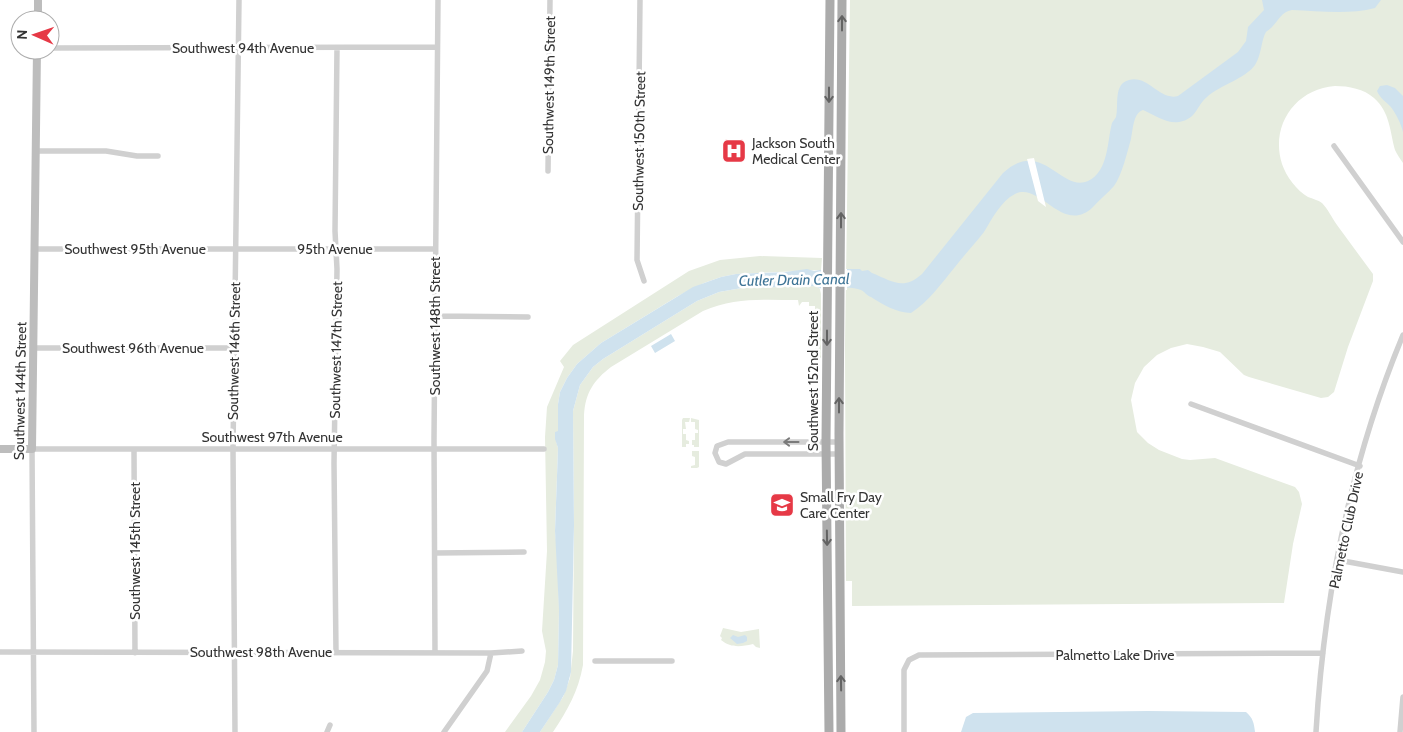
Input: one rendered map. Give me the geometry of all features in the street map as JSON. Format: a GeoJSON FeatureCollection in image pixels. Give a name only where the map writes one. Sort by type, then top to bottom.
{"type":"FeatureCollection","features":[{"type":"Feature","properties":{"kind":"main road","name":"Southwest 152nd Street"},"geometry":{"type":"LineString","coordinates":[[829,732],[826,442],[830,0]]}},
{"type":"Feature","properties":{"kind":"main road","name":"Southwest 152nd Street"},"geometry":{"type":"LineString","coordinates":[[841,732],[839,442],[842,0]]}},
{"type":"Feature","properties":{"kind":"street","name":"Southwest 146th Street"},"geometry":{"type":"LineString","coordinates":[[235,732],[233,450],[239,0]]}},
{"type":"Feature","properties":{"kind":"street","name":"Southwest 148th Street"},"geometry":{"type":"LineString","coordinates":[[435,652],[434,450],[438,0]]}},
{"type":"Feature","properties":{"kind":"street","name":"Southwest 149th Street"},"geometry":{"type":"LineString","coordinates":[[548,171],[550,0]]}},
{"type":"Feature","properties":{"kind":"street","name":"Southwest 150th Street"},"geometry":{"type":"LineString","coordinates":[[640,0],[637,260],[644,281]]}},
{"type":"Feature","properties":{"kind":"street","name":"Southwest 94th Avenue"},"geometry":{"type":"LineString","coordinates":[[60,48],[437,47]]}},
{"type":"Feature","properties":{"kind":"street","name":"Southwest 147th Street"},"geometry":{"type":"LineString","coordinates":[[336,652],[334,449],[337,48]]}},
{"type":"Feature","properties":{"kind":"street","name":"Southwest 144th Street"},"geometry":{"type":"LineString","coordinates":[[34,732],[32,449],[37,60]]}},
{"type":"Feature","properties":{"kind":"street"},"geometry":{"type":"LineString","coordinates":[[1334,146],[1403,242]]}},
{"type":"Feature","properties":{"kind":"street"},"geometry":{"type":"LineString","coordinates":[[35,151],[106,151],[137,156],[158,156]]}},
{"type":"Feature","properties":{"kind":"street","name":"Southwest 95th Avenue"},"geometry":{"type":"LineString","coordinates":[[34,249],[235,249]]}},
{"type":"Feature","properties":{"kind":"street","name":"95th Avenue"},"geometry":{"type":"LineString","coordinates":[[235,249],[435,249]]}},
{"type":"Feature","properties":{"kind":"street"},"geometry":{"type":"LineString","coordinates":[[435,316],[528,317]]}},
{"type":"Feature","properties":{"kind":"street","name":"Palmetto Club Drive"},"geometry":{"type":"LineString","coordinates":[[1316,732],[1323,653],[1338,560],[1360,466],[1388,373],[1403,335]]}},
{"type":"Feature","properties":{"kind":"street","name":"Southwest 96th Avenue"},"geometry":{"type":"LineString","coordinates":[[33,348],[234,348]]}},
{"type":"Feature","properties":{"kind":"street"},"geometry":{"type":"LineString","coordinates":[[1191,404],[1360,466]]}},
{"type":"Feature","properties":{"kind":"street"},"geometry":{"type":"LineString","coordinates":[[839,442],[728,442],[717,446],[715,453],[718,462],[726,464],[745,454],[840,454]]}},
{"type":"Feature","properties":{"kind":"street","name":"Southwest 97th Avenue"},"geometry":{"type":"LineString","coordinates":[[0,449],[544,449]]}},
{"type":"Feature","properties":{"kind":"street","name":"Southwest 145th Street"},"geometry":{"type":"LineString","coordinates":[[134,450],[136,653]]}},
{"type":"Feature","properties":{"kind":"street"},"geometry":{"type":"LineString","coordinates":[[435,553],[524,552]]}},
{"type":"Feature","properties":{"kind":"street"},"geometry":{"type":"LineString","coordinates":[[1338,560],[1403,572]]}},
{"type":"Feature","properties":{"kind":"street","name":"Southwest 98th Avenue"},"geometry":{"type":"LineString","coordinates":[[0,652],[491,653],[522,651]]}},
{"type":"Feature","properties":{"kind":"street"},"geometry":{"type":"LineString","coordinates":[[444,732],[487,671],[491,653]]}},
{"type":"Feature","properties":{"kind":"street","name":"Palmetto Lake Drive"},"geometry":{"type":"LineString","coordinates":[[904,732],[903,675],[909,660],[920,655],[1323,653]]}},
{"type":"Feature","properties":{"kind":"street"},"geometry":{"type":"LineString","coordinates":[[595,661],[672,661]]}},
{"type":"Feature","properties":{"kind":"street"},"geometry":{"type":"LineString","coordinates":[[1400,732],[1403,697]]}},
{"type":"Feature","properties":{"kind":"street"},"geometry":{"type":"LineString","coordinates":[[327,732],[330,726]]}},
{"type":"Feature","properties":{"kind":"shaded area"},"geometry":{"type":"Polygon","coordinates":[[[850,0],[1403,0],[1403,163],[1395,150],[1389,122],[1379,104],[1366,92],[1351,87],[1335,86],[1308,94],[1297,102],[1289,112],[1283,123],[1280,136],[1279,150],[1282,164],[1289,178],[1304,194],[1324,205],[1373,274],[1373,281],[1348,347],[1334,392],[1328,397],[1321,398],[1249,377],[1244,375],[1220,352],[1187,344],[1171,348],[1157,355],[1144,367],[1135,383],[1131,400],[1137,432],[1148,443],[1159,450],[1182,459],[1215,458],[1295,487],[1299,492],[1302,504],[1293,544],[1284,603],[852,606],[852,581],[846,581],[845,346],[850,0]]]}},
{"type":"Feature","properties":{"kind":"shaded area"},"geometry":{"type":"Polygon","coordinates":[[[760,256],[822,258],[821,270],[736,274],[704,283],[678,296],[601,343],[577,364],[567,378],[560,392],[556,441],[558,448],[555,531],[558,558],[558,665],[548,692],[522,732],[505,732],[531,696],[540,680],[545,662],[546,651],[542,631],[547,551],[545,437],[547,407],[564,367],[560,361],[573,345],[689,271],[720,260],[760,256]]]}},
{"type":"Feature","properties":{"kind":"shaded area"},"geometry":{"type":"Polygon","coordinates":[[[817,286],[821,294],[821,358],[815,358],[815,333],[809,332],[815,330],[815,306],[809,306],[809,302],[802,302],[799,306],[798,300],[738,301],[703,311],[611,367],[591,388],[586,400],[584,415],[583,665],[568,708],[553,732],[540,732],[563,697],[570,678],[573,651],[573,411],[580,385],[593,367],[603,359],[697,301],[719,292],[742,288],[817,286]]]}},
{"type":"Feature","properties":{"kind":"shaded area"},"geometry":{"type":"Polygon","coordinates":[[[683,418],[690,418],[689,422],[685,422],[686,429],[683,429],[683,434],[686,434],[686,440],[689,441],[686,447],[682,447],[683,418]]]}},
{"type":"Feature","properties":{"kind":"shaded area"},"geometry":{"type":"Polygon","coordinates":[[[691,418],[699,420],[699,447],[692,445],[692,440],[695,440],[695,433],[698,433],[698,430],[695,429],[695,422],[691,422],[691,418]]]}},
{"type":"Feature","properties":{"kind":"shaded area"},"geometry":{"type":"Polygon","coordinates":[[[692,451],[699,451],[699,467],[697,468],[691,468],[691,466],[695,465],[695,457],[692,456],[692,451]]]}},
{"type":"Feature","properties":{"kind":"shaded area"},"geometry":{"type":"Polygon","coordinates":[[[723,628],[741,632],[759,629],[760,648],[753,644],[736,646],[725,643],[721,640],[720,636],[723,628]]]}},
{"type":"Feature","properties":{"kind":"water","name":"Cutler Drain Canal"},"geometry":{"type":"Polygon","coordinates":[[[1262,0],[1381,0],[1375,8],[1365,10],[1334,12],[1292,10],[1285,13],[1266,32],[1257,61],[1251,70],[1212,93],[1189,118],[1179,122],[1170,122],[1143,110],[1137,115],[1126,157],[1117,181],[1112,189],[1093,207],[1082,214],[1072,215],[1062,212],[1034,195],[1024,192],[1015,194],[1001,206],[984,232],[934,292],[911,313],[890,308],[861,290],[856,289],[818,288],[817,286],[742,288],[719,292],[697,301],[593,367],[580,385],[573,411],[574,525],[571,672],[566,691],[540,732],[522,732],[548,692],[558,665],[559,610],[555,531],[558,448],[555,432],[558,431],[560,392],[577,364],[601,343],[693,287],[721,277],[736,274],[807,269],[814,271],[825,269],[860,269],[862,271],[868,270],[897,283],[909,282],[915,279],[922,274],[1003,173],[1017,164],[1029,161],[1040,163],[1069,180],[1078,183],[1088,181],[1095,176],[1104,163],[1112,123],[1116,117],[1119,90],[1124,82],[1136,79],[1165,95],[1171,97],[1178,96],[1238,52],[1246,41],[1248,27],[1264,10],[1262,0]]]}},
{"type":"Feature","properties":{"kind":"water"},"geometry":{"type":"Polygon","coordinates":[[[1387,85],[1395,88],[1403,96],[1403,132],[1394,112],[1377,91],[1380,86],[1387,85]]]}},
{"type":"Feature","properties":{"kind":"water"},"geometry":{"type":"Polygon","coordinates":[[[671,334],[675,341],[655,353],[651,346],[671,334]]]}},
{"type":"Feature","properties":{"kind":"water"},"geometry":{"type":"Polygon","coordinates":[[[733,635],[738,637],[745,635],[747,641],[737,644],[730,638],[733,635]]]}},
{"type":"Feature","properties":{"kind":"water"},"geometry":{"type":"Polygon","coordinates":[[[1246,712],[1253,721],[1255,732],[961,732],[966,717],[973,713],[1246,712]]]}},
{"type":"Feature","properties":{"kind":"pier"},"geometry":{"type":"Polygon","coordinates":[[[1034,158],[1046,207],[1038,201],[1027,159],[1034,158]]]}},
{"type":"Feature","properties":{"kind":"pier"},"geometry":{"type":"Polygon","coordinates":[[[821,269],[847,269],[847,290],[821,290],[821,269]]]}},
{"type":"Feature","properties":{"kind":"place","name":"Jackson South Medical Center"},"geometry":{"type":"Point","coordinates":[734,151]}},
{"type":"Feature","properties":{"kind":"place","name":"Small Fry Day Care Center"},"geometry":{"type":"Point","coordinates":[782,505]}}]}
